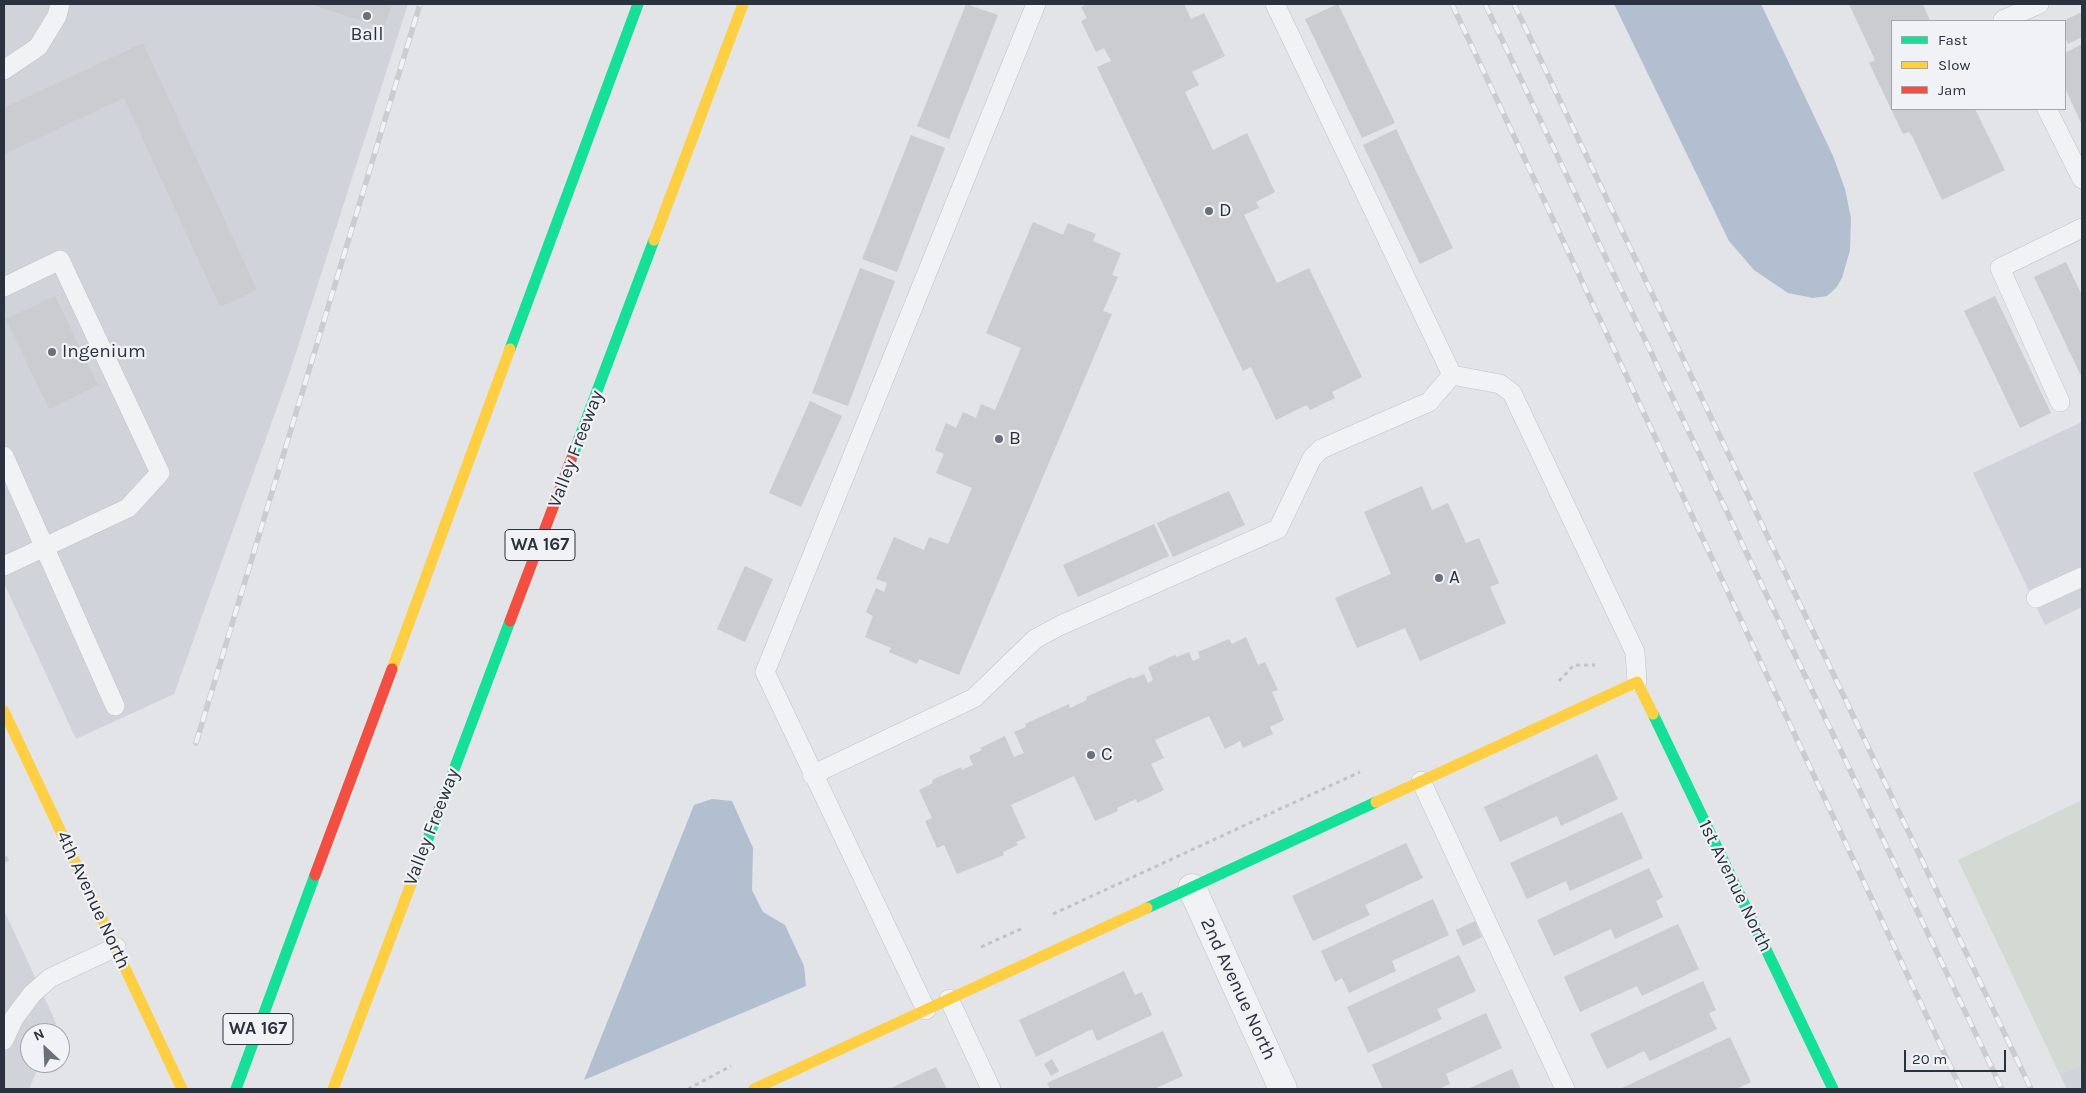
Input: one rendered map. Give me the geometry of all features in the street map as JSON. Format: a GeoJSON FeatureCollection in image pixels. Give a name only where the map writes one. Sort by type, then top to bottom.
{"type":"FeatureCollection","features":[{"type":"Feature","properties":{"kind":"main road","name":"WA 167"},"geometry":{"type":"LineString","coordinates":[[236,1089],[638,4]]}},
{"type":"Feature","properties":{"kind":"main road","name":"Valley Freeway"},"geometry":{"type":"LineString","coordinates":[[334,1087],[743,4]]}},
{"type":"Feature","properties":{"kind":"main road"},"geometry":{"type":"LineString","coordinates":[[754,1089],[1637,682]]}},
{"type":"Feature","properties":{"kind":"main road","name":"1st Avenue North"},"geometry":{"type":"LineString","coordinates":[[1637,682],[1833,1089]]}},
{"type":"Feature","properties":{"kind":"main road","name":"4th Avenue North"},"geometry":{"type":"LineString","coordinates":[[4,711],[182,1089]]}},
{"type":"Feature","properties":{"kind":"street","name":"2nd Avenue North"},"geometry":{"type":"LineString","coordinates":[[1192,888],[1284,1089]]}},
{"type":"Feature","properties":{"kind":"lane"},"geometry":{"type":"LineString","coordinates":[[4,70],[38,47],[57,16],[60,4]]}},
{"type":"Feature","properties":{"kind":"lane"},"geometry":{"type":"LineString","coordinates":[[926,1010],[812,775],[765,672],[1036,4]]}},
{"type":"Feature","properties":{"kind":"lane"},"geometry":{"type":"LineString","coordinates":[[1275,4],[1452,375]]}},
{"type":"Feature","properties":{"kind":"lane"},"geometry":{"type":"LineString","coordinates":[[2001,15],[2039,4]]}},
{"type":"Feature","properties":{"kind":"lane"},"geometry":{"type":"LineString","coordinates":[[2048,110],[2082,179]]}},
{"type":"Feature","properties":{"kind":"lane"},"geometry":{"type":"LineString","coordinates":[[2060,402],[2000,268],[2082,228]]}},
{"type":"Feature","properties":{"kind":"lane"},"geometry":{"type":"LineString","coordinates":[[4,286],[60,260],[160,473],[128,508],[4,566]]}},
{"type":"Feature","properties":{"kind":"lane"},"geometry":{"type":"LineString","coordinates":[[812,775],[974,698],[1036,639],[1059,626],[1278,529],[1312,458],[1321,449],[1429,402],[1452,375]]}},
{"type":"Feature","properties":{"kind":"lane"},"geometry":{"type":"LineString","coordinates":[[1452,375],[1500,384],[1512,393],[1635,652],[1637,682]]}},
{"type":"Feature","properties":{"kind":"lane"},"geometry":{"type":"LineString","coordinates":[[4,456],[116,706]]}},
{"type":"Feature","properties":{"kind":"lane"},"geometry":{"type":"LineString","coordinates":[[2036,598],[2082,577]]}},
{"type":"Feature","properties":{"kind":"lane"},"geometry":{"type":"LineString","coordinates":[[1421,781],[1565,1089]]}},
{"type":"Feature","properties":{"kind":"lane"},"geometry":{"type":"LineString","coordinates":[[4,1040],[14,1018],[32,994],[50,978],[116,947]]}},
{"type":"Feature","properties":{"kind":"lane"},"geometry":{"type":"LineString","coordinates":[[949,999],[991,1089]]}},
{"type":"Feature","properties":{"kind":"shaded area"},"geometry":{"type":"Polygon","coordinates":[[[4,4],[408,4],[289,374],[174,694],[76,739],[4,583],[4,4]]]}},
{"type":"Feature","properties":{"kind":"shaded area"},"geometry":{"type":"Polygon","coordinates":[[[2082,422],[2082,607],[2045,625],[1973,473],[2082,422]]]}},
{"type":"Feature","properties":{"kind":"shaded area"},"geometry":{"type":"Polygon","coordinates":[[[2082,800],[2082,1064],[2060,1075],[1958,860],[2082,800]]]}},
{"type":"Feature","properties":{"kind":"shaded area"},"geometry":{"type":"Polygon","coordinates":[[[4,910],[56,1023],[20,1023],[20,1073],[36,1073],[29,1089],[4,1089],[4,910]]]}},
{"type":"Feature","properties":{"kind":"shaded area"},"geometry":{"type":"Polygon","coordinates":[[[2082,1064],[2082,1089],[2067,1089],[2060,1075],[2082,1064]]]}},
{"type":"Feature","properties":{"kind":"water"},"geometry":{"type":"Polygon","coordinates":[[[1614,4],[1761,4],[1833,156],[1845,189],[1851,218],[1850,250],[1842,278],[1836,288],[1827,296],[1813,298],[1788,293],[1754,270],[1729,241],[1614,4]]]}},
{"type":"Feature","properties":{"kind":"water"},"geometry":{"type":"Polygon","coordinates":[[[712,799],[732,801],[753,848],[752,890],[763,912],[785,925],[804,966],[806,986],[584,1080],[694,805],[712,799]]]}},
{"type":"Feature","properties":{"kind":"building","name":"Ball"},"geometry":{"type":"Polygon","coordinates":[[[310,4],[392,4],[384,28],[310,4]]]}},
{"type":"Feature","properties":{"kind":"building"},"geometry":{"type":"Polygon","coordinates":[[[966,4],[998,15],[949,139],[917,126],[966,4]]]}},
{"type":"Feature","properties":{"kind":"building","name":"D"},"geometry":{"type":"Polygon","coordinates":[[[1087,4],[1184,4],[1191,19],[1204,13],[1225,56],[1192,72],[1199,85],[1185,92],[1213,150],[1247,133],[1275,192],[1256,202],[1259,208],[1244,215],[1277,283],[1309,268],[1362,377],[1332,392],[1335,398],[1310,410],[1307,405],[1276,420],[1251,367],[1243,371],[1097,67],[1111,61],[1104,48],[1096,52],[1081,21],[1087,18],[1081,7],[1087,4]]]}},
{"type":"Feature","properties":{"kind":"building"},"geometry":{"type":"Polygon","coordinates":[[[1338,4],[1395,123],[1362,138],[1305,19],[1338,4]]]}},
{"type":"Feature","properties":{"kind":"building"},"geometry":{"type":"Polygon","coordinates":[[[1849,4],[1923,4],[1930,20],[1891,20],[1891,109],[1869,63],[1875,60],[1849,4]]]}},
{"type":"Feature","properties":{"kind":"building"},"geometry":{"type":"Polygon","coordinates":[[[2082,12],[2082,37],[2068,44],[2066,39],[2065,20],[2082,12]]]}},
{"type":"Feature","properties":{"kind":"building"},"geometry":{"type":"Polygon","coordinates":[[[143,43],[257,290],[220,307],[124,98],[4,154],[4,108],[143,43]]]}},
{"type":"Feature","properties":{"kind":"building"},"geometry":{"type":"Polygon","coordinates":[[[2082,44],[2082,125],[2066,90],[2066,52],[2082,44]]]}},
{"type":"Feature","properties":{"kind":"building"},"geometry":{"type":"Polygon","coordinates":[[[1892,110],[1975,110],[2005,170],[1942,200],[1912,136],[1909,132],[1903,134],[1892,110]]]}},
{"type":"Feature","properties":{"kind":"building"},"geometry":{"type":"Polygon","coordinates":[[[1396,129],[1453,248],[1420,264],[1363,145],[1396,129]]]}},
{"type":"Feature","properties":{"kind":"building"},"geometry":{"type":"Polygon","coordinates":[[[911,135],[945,148],[897,272],[862,259],[911,135]]]}},
{"type":"Feature","properties":{"kind":"building","name":"B"},"geometry":{"type":"Polygon","coordinates":[[[1033,222],[1063,235],[1068,223],[1096,234],[1093,241],[1121,253],[1112,275],[1118,277],[1103,311],[1112,314],[959,675],[919,659],[917,664],[889,652],[891,648],[865,637],[873,616],[866,612],[876,588],[884,592],[887,583],[876,579],[894,537],[924,550],[929,537],[948,544],[972,488],[936,473],[944,454],[935,450],[946,423],[956,428],[963,412],[976,418],[981,404],[995,410],[1021,348],[986,333],[1033,222]]]}},
{"type":"Feature","properties":{"kind":"building"},"geometry":{"type":"Polygon","coordinates":[[[2066,262],[2082,295],[2082,378],[2034,277],[2066,262]]]}},
{"type":"Feature","properties":{"kind":"building"},"geometry":{"type":"Polygon","coordinates":[[[860,268],[895,281],[848,406],[812,393],[860,268]]]}},
{"type":"Feature","properties":{"kind":"building","name":"Ingenium"},"geometry":{"type":"Polygon","coordinates":[[[55,296],[98,385],[49,409],[6,319],[55,296]]]}},
{"type":"Feature","properties":{"kind":"building"},"geometry":{"type":"Polygon","coordinates":[[[1995,296],[2051,413],[2020,428],[1964,311],[1995,296]]]}},
{"type":"Feature","properties":{"kind":"building"},"geometry":{"type":"Polygon","coordinates":[[[810,401],[842,416],[801,507],[769,493],[810,401]]]}},
{"type":"Feature","properties":{"kind":"building","name":"A"},"geometry":{"type":"Polygon","coordinates":[[[1422,486],[1432,510],[1448,503],[1466,543],[1479,538],[1499,583],[1490,587],[1506,623],[1420,661],[1405,628],[1357,648],[1335,598],[1391,574],[1364,512],[1422,486]]]}},
{"type":"Feature","properties":{"kind":"building"},"geometry":{"type":"Polygon","coordinates":[[[1229,491],[1245,525],[1173,557],[1157,523],[1229,491]]]}},
{"type":"Feature","properties":{"kind":"building"},"geometry":{"type":"Polygon","coordinates":[[[1154,524],[1169,556],[1078,597],[1063,565],[1154,524]]]}},
{"type":"Feature","properties":{"kind":"building"},"geometry":{"type":"Polygon","coordinates":[[[745,566],[773,579],[745,642],[717,629],[745,566]]]}},
{"type":"Feature","properties":{"kind":"building","name":"C"},"geometry":{"type":"Polygon","coordinates":[[[1246,637],[1258,665],[1265,662],[1278,690],[1272,692],[1284,720],[1270,727],[1273,734],[1243,748],[1240,741],[1225,749],[1209,716],[1155,740],[1164,758],[1151,764],[1164,790],[1137,803],[1136,799],[1117,808],[1118,811],[1095,821],[1074,776],[1011,805],[1026,838],[1016,842],[1018,845],[1003,852],[1004,855],[957,874],[944,845],[937,848],[925,821],[932,818],[919,790],[933,783],[932,780],[961,767],[962,770],[973,765],[969,756],[982,750],[980,748],[1005,736],[1014,757],[1024,753],[1014,732],[1026,727],[1025,724],[1069,704],[1070,708],[1087,700],[1086,697],[1131,677],[1132,679],[1144,674],[1148,683],[1153,680],[1148,667],[1175,655],[1177,657],[1189,652],[1193,661],[1200,658],[1198,652],[1229,639],[1232,644],[1246,637]]]}},
{"type":"Feature","properties":{"kind":"building"},"geometry":{"type":"Polygon","coordinates":[[[1597,754],[1618,799],[1561,826],[1557,816],[1500,842],[1484,807],[1597,754]]]}},
{"type":"Feature","properties":{"kind":"building"},"geometry":{"type":"Polygon","coordinates":[[[1622,812],[1643,858],[1570,891],[1566,881],[1527,899],[1510,863],[1622,812]]]}},
{"type":"Feature","properties":{"kind":"building"},"geometry":{"type":"Polygon","coordinates":[[[1406,843],[1423,878],[1365,905],[1370,915],[1313,941],[1292,896],[1406,843]]]}},
{"type":"Feature","properties":{"kind":"building"},"geometry":{"type":"Polygon","coordinates":[[[7,856],[9,861],[4,863],[4,857],[7,856]]]}},
{"type":"Feature","properties":{"kind":"building"},"geometry":{"type":"Polygon","coordinates":[[[1649,868],[1663,897],[1656,901],[1663,917],[1615,939],[1611,929],[1554,956],[1537,920],[1649,868]]]}},
{"type":"Feature","properties":{"kind":"building"},"geometry":{"type":"Polygon","coordinates":[[[1433,899],[1449,935],[1392,961],[1396,971],[1349,993],[1342,978],[1335,982],[1321,951],[1433,899]]]}},
{"type":"Feature","properties":{"kind":"building"},"geometry":{"type":"Polygon","coordinates":[[[1475,921],[1482,937],[1463,946],[1456,930],[1475,921]]]}},
{"type":"Feature","properties":{"kind":"building"},"geometry":{"type":"Polygon","coordinates":[[[1678,924],[1699,969],[1642,996],[1637,986],[1580,1012],[1564,977],[1678,924]]]}},
{"type":"Feature","properties":{"kind":"building"},"geometry":{"type":"Polygon","coordinates":[[[1459,955],[1476,991],[1437,1009],[1442,1019],[1368,1053],[1347,1007],[1459,955]]]}},
{"type":"Feature","properties":{"kind":"building"},"geometry":{"type":"Polygon","coordinates":[[[1124,971],[1135,995],[1142,992],[1152,1015],[1097,1041],[1092,1029],[1036,1057],[1019,1020],[1124,971]]]}},
{"type":"Feature","properties":{"kind":"building"},"geometry":{"type":"Polygon","coordinates":[[[1703,981],[1716,1010],[1709,1013],[1717,1029],[1650,1061],[1644,1051],[1607,1069],[1590,1034],[1703,981]]]}},
{"type":"Feature","properties":{"kind":"building"},"geometry":{"type":"Polygon","coordinates":[[[1486,1013],[1502,1048],[1446,1074],[1450,1084],[1439,1089],[1383,1089],[1372,1065],[1486,1013]]]}},
{"type":"Feature","properties":{"kind":"building"},"geometry":{"type":"Polygon","coordinates":[[[1163,1031],[1183,1076],[1154,1089],[1050,1089],[1047,1083],[1163,1031]]]}},
{"type":"Feature","properties":{"kind":"building"},"geometry":{"type":"Polygon","coordinates":[[[1730,1037],[1751,1082],[1736,1089],[1620,1089],[1730,1037]]]}},
{"type":"Feature","properties":{"kind":"building"},"geometry":{"type":"Polygon","coordinates":[[[1052,1059],[1059,1071],[1051,1076],[1044,1064],[1052,1059]]]}},
{"type":"Feature","properties":{"kind":"building"},"geometry":{"type":"Polygon","coordinates":[[[936,1067],[947,1089],[889,1089],[936,1067]]]}},
{"type":"Feature","properties":{"kind":"building"},"geometry":{"type":"Polygon","coordinates":[[[1512,1069],[1521,1089],[1468,1089],[1512,1069]]]}},
{"type":"Feature","properties":{"kind":"railway"},"geometry":{"type":"LineString","coordinates":[[196,743],[420,4]]}},
{"type":"Feature","properties":{"kind":"railway"},"geometry":{"type":"LineString","coordinates":[[1452,4],[1961,1089]]}},
{"type":"Feature","properties":{"kind":"railway"},"geometry":{"type":"LineString","coordinates":[[1485,4],[2002,1089]]}},
{"type":"Feature","properties":{"kind":"railway"},"geometry":{"type":"LineString","coordinates":[[1514,4],[2031,1089]]}},
{"type":"Feature","properties":{"kind":"traffic: fast"},"geometry":{"type":"LineString","coordinates":[[510,349],[638,4]]}},
{"type":"Feature","properties":{"kind":"traffic: fast"},"geometry":{"type":"LineString","coordinates":[[571,460],[654,240]]}},
{"type":"Feature","properties":{"kind":"traffic: fast"},"geometry":{"type":"LineString","coordinates":[[411,884],[510,621]]}},
{"type":"Feature","properties":{"kind":"traffic: fast"},"geometry":{"type":"LineString","coordinates":[[1653,714],[1833,1089]]}},
{"type":"Feature","properties":{"kind":"traffic: fast"},"geometry":{"type":"LineString","coordinates":[[1147,908],[1376,802]]}},
{"type":"Feature","properties":{"kind":"traffic: fast"},"geometry":{"type":"LineString","coordinates":[[236,1089],[315,875]]}},
{"type":"Feature","properties":{"kind":"traffic: slow"},"geometry":{"type":"LineString","coordinates":[[654,240],[743,4]]}},
{"type":"Feature","properties":{"kind":"traffic: slow"},"geometry":{"type":"LineString","coordinates":[[392,669],[510,349]]}},
{"type":"Feature","properties":{"kind":"traffic: slow"},"geometry":{"type":"LineString","coordinates":[[1376,802],[1637,682],[1653,714]]}},
{"type":"Feature","properties":{"kind":"traffic: slow"},"geometry":{"type":"LineString","coordinates":[[4,711],[182,1089]]}},
{"type":"Feature","properties":{"kind":"traffic: slow"},"geometry":{"type":"LineString","coordinates":[[333,1089],[411,884]]}},
{"type":"Feature","properties":{"kind":"traffic: slow"},"geometry":{"type":"LineString","coordinates":[[754,1089],[1147,908]]}},
{"type":"Feature","properties":{"kind":"traffic: jam"},"geometry":{"type":"LineString","coordinates":[[510,621],[571,460]]}},
{"type":"Feature","properties":{"kind":"traffic: jam"},"geometry":{"type":"LineString","coordinates":[[315,875],[392,669]]}},
{"type":"Feature","properties":{"kind":"place","name":"Ball"},"geometry":{"type":"Point","coordinates":[367,16]}},
{"type":"Feature","properties":{"kind":"place","name":"D"},"geometry":{"type":"Point","coordinates":[1209,211]}},
{"type":"Feature","properties":{"kind":"place","name":"Ingenium"},"geometry":{"type":"Point","coordinates":[52,352]}},
{"type":"Feature","properties":{"kind":"place","name":"B"},"geometry":{"type":"Point","coordinates":[999,439]}},
{"type":"Feature","properties":{"kind":"place","name":"A"},"geometry":{"type":"Point","coordinates":[1439,578]}},
{"type":"Feature","properties":{"kind":"place","name":"C"},"geometry":{"type":"Point","coordinates":[1091,755]}}]}
